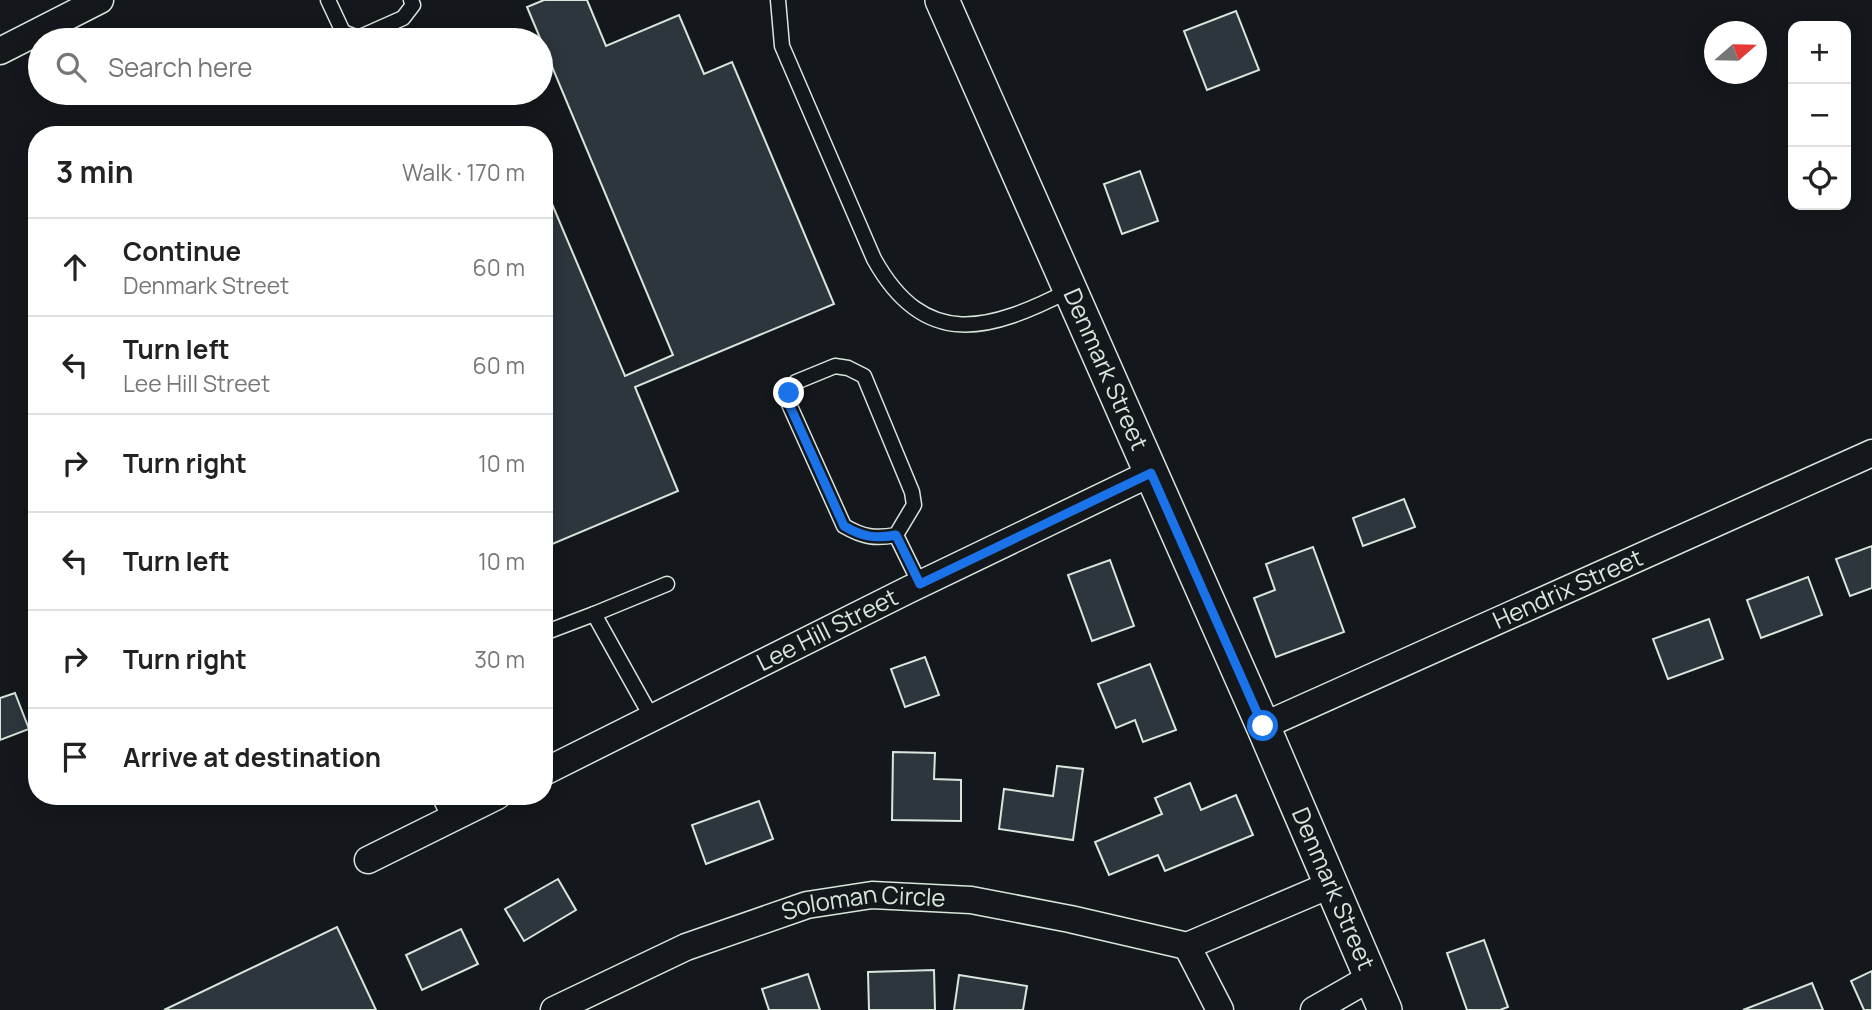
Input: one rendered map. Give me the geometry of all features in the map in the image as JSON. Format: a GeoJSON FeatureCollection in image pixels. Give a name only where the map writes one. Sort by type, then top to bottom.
{"type":"FeatureCollection","features":[{"type":"Feature","properties":{"kind":"street"},"geometry":{"type":"LineString","coordinates":[[45,28],[100,0]]}},
{"type":"Feature","properties":{"kind":"street","name":"Denmark Street"},"geometry":{"type":"LineString","coordinates":[[942,0],[1263,726],[1329,885],[1385,1010]]}},
{"type":"Feature","properties":{"kind":"street"},"geometry":{"type":"LineString","coordinates":[[0,51],[28,37]]}},
{"type":"Feature","properties":{"kind":"street","name":"Hendrix Street"},"geometry":{"type":"LineString","coordinates":[[1263,726],[1872,453]]}},
{"type":"Feature","properties":{"kind":"street","name":"Lee Hill Street"},"geometry":{"type":"LineString","coordinates":[[553,768],[920,584],[1151,473]]}},
{"type":"Feature","properties":{"kind":"street"},"geometry":{"type":"LineString","coordinates":[[368,860],[445,808]]}},
{"type":"Feature","properties":{"kind":"street"},"geometry":{"type":"LineString","coordinates":[[1220,1010],[1187,946],[1329,885]]}},
{"type":"Feature","properties":{"kind":"street","name":"Soloman Circle"},"geometry":{"type":"LineString","coordinates":[[554,1010],[686,947],[728,931],[807,905],[872,895],[971,900],[1187,946]]}},
{"type":"Feature","properties":{"kind":"street"},"geometry":{"type":"LineString","coordinates":[[1314,1010],[1370,978]]}},
{"type":"Feature","properties":{"kind":"lane"},"geometry":{"type":"LineString","coordinates":[[328,0],[341,28]]}},
{"type":"Feature","properties":{"kind":"lane"},"geometry":{"type":"LineString","coordinates":[[380,28],[403,18],[413,5],[411,0]]}},
{"type":"Feature","properties":{"kind":"lane"},"geometry":{"type":"LineString","coordinates":[[778,0],[782,46],[793,77],[874,259],[888,284],[906,302],[931,318],[964,326],[998,320],[1037,307],[1070,290]]}},
{"type":"Feature","properties":{"kind":"lane"},"geometry":{"type":"LineString","coordinates":[[835,366],[848,368],[864,376],[912,492],[914,505],[896,535],[875,539],[859,535],[844,526],[789,404],[789,393],[796,382],[835,366]]}},
{"type":"Feature","properties":{"kind":"lane"},"geometry":{"type":"LineString","coordinates":[[896,535],[920,584]]}},
{"type":"Feature","properties":{"kind":"lane"},"geometry":{"type":"LineString","coordinates":[[553,630],[667,584]]}},
{"type":"Feature","properties":{"kind":"lane"},"geometry":{"type":"LineString","coordinates":[[594,614],[652,718]]}},
{"type":"Feature","properties":{"kind":"building"},"geometry":{"type":"Polygon","coordinates":[[[544,0],[587,0],[606,46],[679,15],[704,74],[732,62],[834,304],[635,387],[678,491],[553,544],[553,206],[625,376],[673,355],[553,69],[553,28],[536,28],[527,7],[544,0]]]}},
{"type":"Feature","properties":{"kind":"building"},"geometry":{"type":"Polygon","coordinates":[[[1236,11],[1259,70],[1207,90],[1184,31],[1236,11]]]}},
{"type":"Feature","properties":{"kind":"building"},"geometry":{"type":"Polygon","coordinates":[[[1140,171],[1158,221],[1122,234],[1104,184],[1140,171]]]}},
{"type":"Feature","properties":{"kind":"building"},"geometry":{"type":"Polygon","coordinates":[[[1404,499],[1415,527],[1363,546],[1353,518],[1404,499]]]}},
{"type":"Feature","properties":{"kind":"building"},"geometry":{"type":"Polygon","coordinates":[[[1872,546],[1872,588],[1850,596],[1836,559],[1872,546]]]}},
{"type":"Feature","properties":{"kind":"building"},"geometry":{"type":"Polygon","coordinates":[[[1313,547],[1344,632],[1276,657],[1254,598],[1275,590],[1266,564],[1313,547]]]}},
{"type":"Feature","properties":{"kind":"building"},"geometry":{"type":"Polygon","coordinates":[[[1110,560],[1134,626],[1092,641],[1068,575],[1110,560]]]}},
{"type":"Feature","properties":{"kind":"building"},"geometry":{"type":"Polygon","coordinates":[[[1808,577],[1822,615],[1761,638],[1747,600],[1808,577]]]}},
{"type":"Feature","properties":{"kind":"building"},"geometry":{"type":"Polygon","coordinates":[[[1709,619],[1723,659],[1668,679],[1653,639],[1709,619]]]}},
{"type":"Feature","properties":{"kind":"building"},"geometry":{"type":"Polygon","coordinates":[[[925,657],[939,695],[905,707],[891,669],[925,657]]]}},
{"type":"Feature","properties":{"kind":"building"},"geometry":{"type":"Polygon","coordinates":[[[1150,664],[1176,730],[1143,742],[1135,720],[1116,728],[1098,684],[1150,664]]]}},
{"type":"Feature","properties":{"kind":"building"},"geometry":{"type":"Polygon","coordinates":[[[15,693],[28,729],[0,740],[0,698],[15,693]]]}},
{"type":"Feature","properties":{"kind":"building"},"geometry":{"type":"Polygon","coordinates":[[[893,752],[935,753],[934,779],[961,780],[961,821],[892,820],[893,752]]]}},
{"type":"Feature","properties":{"kind":"building"},"geometry":{"type":"Polygon","coordinates":[[[1057,766],[1083,769],[1073,840],[999,829],[1004,789],[1053,796],[1057,766]]]}},
{"type":"Feature","properties":{"kind":"building"},"geometry":{"type":"Polygon","coordinates":[[[1190,783],[1201,810],[1236,795],[1253,835],[1165,871],[1158,855],[1109,875],[1095,842],[1162,814],[1155,798],[1190,783]]]}},
{"type":"Feature","properties":{"kind":"building"},"geometry":{"type":"Polygon","coordinates":[[[759,801],[773,839],[706,864],[692,825],[759,801]]]}},
{"type":"Feature","properties":{"kind":"building"},"geometry":{"type":"Polygon","coordinates":[[[558,879],[576,910],[524,941],[505,909],[558,879]]]}},
{"type":"Feature","properties":{"kind":"building"},"geometry":{"type":"Polygon","coordinates":[[[337,927],[376,1010],[164,1010],[337,927]]]}},
{"type":"Feature","properties":{"kind":"building"},"geometry":{"type":"Polygon","coordinates":[[[461,929],[478,964],[422,990],[406,955],[461,929]]]}},
{"type":"Feature","properties":{"kind":"building"},"geometry":{"type":"Polygon","coordinates":[[[1484,940],[1508,1007],[1500,1010],[1467,1010],[1447,953],[1484,940]]]}},
{"type":"Feature","properties":{"kind":"building"},"geometry":{"type":"Polygon","coordinates":[[[934,970],[935,1010],[869,1010],[868,972],[934,970]]]}},
{"type":"Feature","properties":{"kind":"building"},"geometry":{"type":"Polygon","coordinates":[[[1872,971],[1872,1010],[1864,1010],[1851,981],[1872,971]]]}},
{"type":"Feature","properties":{"kind":"building"},"geometry":{"type":"Polygon","coordinates":[[[808,974],[820,1010],[769,1010],[762,989],[808,974]]]}},
{"type":"Feature","properties":{"kind":"building"},"geometry":{"type":"Polygon","coordinates":[[[959,975],[1027,986],[1023,1010],[954,1010],[959,975]]]}},
{"type":"Feature","properties":{"kind":"building"},"geometry":{"type":"Polygon","coordinates":[[[1812,983],[1823,1010],[1743,1010],[1812,983]]]}},
{"type":"Feature","properties":{"kind":"route"},"geometry":{"type":"LineString","coordinates":[[789,393],[789,404],[844,526],[859,535],[875,539],[896,535],[920,584],[1151,473],[1263,726]]}}]}
